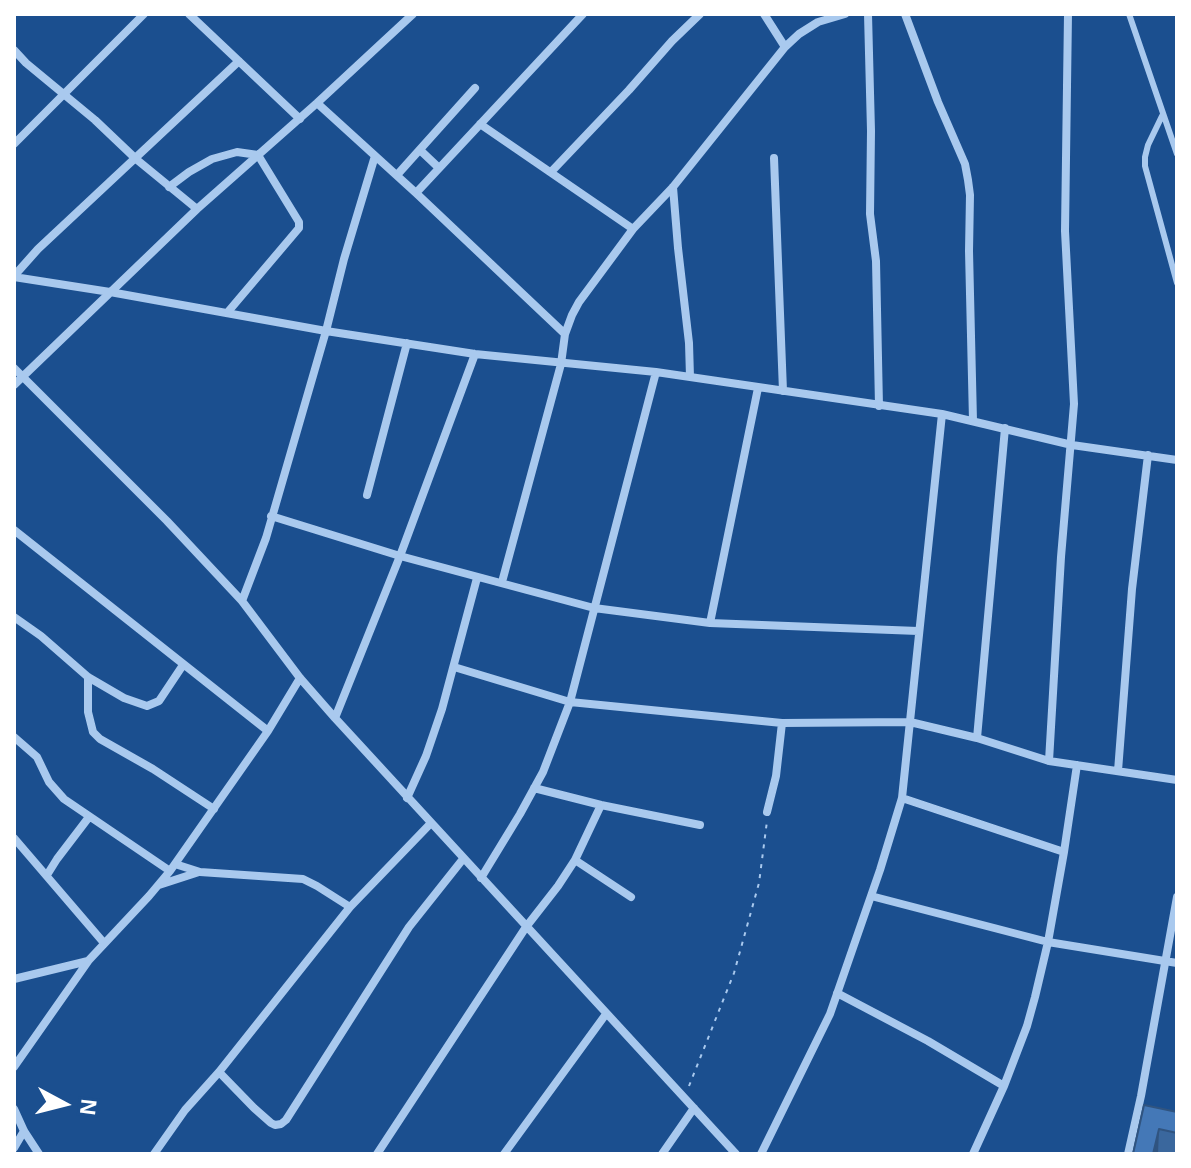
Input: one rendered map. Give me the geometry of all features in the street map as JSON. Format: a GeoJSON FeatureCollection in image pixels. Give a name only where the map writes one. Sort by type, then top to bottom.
{"type":"FeatureCollection","features":[{"type":"Feature","properties":{"kind":"street"},"geometry":{"type":"LineString","coordinates":[[126,14],[136,23]]}},
{"type":"Feature","properties":{"kind":"street"},"geometry":{"type":"LineString","coordinates":[[14,144],[144,14]]}},
{"type":"Feature","properties":{"kind":"street"},"geometry":{"type":"LineString","coordinates":[[189,14],[300,119]]}},
{"type":"Feature","properties":{"kind":"street"},"geometry":{"type":"LineString","coordinates":[[14,385],[197,209],[413,14]]}},
{"type":"Feature","properties":{"kind":"street"},"geometry":{"type":"LineString","coordinates":[[416,193],[583,14]]}},
{"type":"Feature","properties":{"kind":"street"},"geometry":{"type":"LineString","coordinates":[[551,172],[700,14]]}},
{"type":"Feature","properties":{"kind":"street"},"geometry":{"type":"LineString","coordinates":[[764,14],[785,47]]}},
{"type":"Feature","properties":{"kind":"street"},"geometry":{"type":"LineString","coordinates":[[502,582],[561,364],[565,334],[579,302],[633,229],[673,187],[785,47],[817,18],[845,14]]}},
{"type":"Feature","properties":{"kind":"street"},"geometry":{"type":"LineString","coordinates":[[868,14],[870,214],[876,261],[879,406]]}},
{"type":"Feature","properties":{"kind":"street"},"geometry":{"type":"LineString","coordinates":[[905,14],[965,164],[968,180],[973,421]]}},
{"type":"Feature","properties":{"kind":"street"},"geometry":{"type":"LineString","coordinates":[[1049,761],[1074,404],[1065,231],[1068,14]]}},
{"type":"Feature","properties":{"kind":"street"},"geometry":{"type":"LineString","coordinates":[[14,50],[197,209]]}},
{"type":"Feature","properties":{"kind":"street"},"geometry":{"type":"LineString","coordinates":[[14,276],[38,249],[239,61]]}},
{"type":"Feature","properties":{"kind":"street"},"geometry":{"type":"LineString","coordinates":[[397,175],[475,88]]}},
{"type":"Feature","properties":{"kind":"street"},"geometry":{"type":"LineString","coordinates":[[317,103],[565,334]]}},
{"type":"Feature","properties":{"kind":"street"},"geometry":{"type":"LineString","coordinates":[[480,124],[633,229]]}},
{"type":"Feature","properties":{"kind":"street"},"geometry":{"type":"LineString","coordinates":[[420,150],[439,168]]}},
{"type":"Feature","properties":{"kind":"street"},"geometry":{"type":"LineString","coordinates":[[169,187],[212,159],[237,152],[258,155]]}},
{"type":"Feature","properties":{"kind":"street"},"geometry":{"type":"LineString","coordinates":[[227,313],[299,228],[299,222],[258,155]]}},
{"type":"Feature","properties":{"kind":"street"},"geometry":{"type":"LineString","coordinates":[[242,601],[266,538],[375,156]]}},
{"type":"Feature","properties":{"kind":"street"},"geometry":{"type":"LineString","coordinates":[[774,158],[783,391]]}},
{"type":"Feature","properties":{"kind":"street"},"geometry":{"type":"LineString","coordinates":[[673,187],[690,377]]}},
{"type":"Feature","properties":{"kind":"street"},"geometry":{"type":"LineString","coordinates":[[14,276],[475,354],[656,372],[942,414],[1072,445],[1177,460]]}},
{"type":"Feature","properties":{"kind":"street"},"geometry":{"type":"LineString","coordinates":[[367,495],[407,343]]}},
{"type":"Feature","properties":{"kind":"street"},"geometry":{"type":"LineString","coordinates":[[335,718],[400,556],[475,354]]}},
{"type":"Feature","properties":{"kind":"street"},"geometry":{"type":"LineString","coordinates":[[14,368],[242,601],[300,678],[335,718],[736,1154]]}},
{"type":"Feature","properties":{"kind":"street"},"geometry":{"type":"LineString","coordinates":[[481,878],[543,772],[570,702],[656,372]]}},
{"type":"Feature","properties":{"kind":"street"},"geometry":{"type":"LineString","coordinates":[[710,623],[758,388]]}},
{"type":"Feature","properties":{"kind":"street"},"geometry":{"type":"LineString","coordinates":[[761,1154],[815,1047],[837,993],[902,798],[942,414]]}},
{"type":"Feature","properties":{"kind":"street"},"geometry":{"type":"LineString","coordinates":[[977,738],[1005,428]]}},
{"type":"Feature","properties":{"kind":"street"},"geometry":{"type":"LineString","coordinates":[[1118,771],[1132,589],[1148,455]]}},
{"type":"Feature","properties":{"kind":"street"},"geometry":{"type":"LineString","coordinates":[[271,516],[477,578],[594,608],[710,623],[918,631]]}},
{"type":"Feature","properties":{"kind":"street"},"geometry":{"type":"LineString","coordinates":[[14,530],[268,731]]}},
{"type":"Feature","properties":{"kind":"street"},"geometry":{"type":"LineString","coordinates":[[407,798],[439,718],[477,578]]}},
{"type":"Feature","properties":{"kind":"street"},"geometry":{"type":"LineString","coordinates":[[14,617],[88,677],[124,698],[147,706],[159,701],[183,665]]}},
{"type":"Feature","properties":{"kind":"street"},"geometry":{"type":"LineString","coordinates":[[454,667],[570,702],[782,723],[910,722],[977,738],[1049,761],[1177,780]]}},
{"type":"Feature","properties":{"kind":"street"},"geometry":{"type":"LineString","coordinates":[[88,677],[88,712],[93,732],[214,809]]}},
{"type":"Feature","properties":{"kind":"street"},"geometry":{"type":"LineString","coordinates":[[14,1067],[89,960],[172,868],[268,731],[300,678]]}},
{"type":"Feature","properties":{"kind":"street"},"geometry":{"type":"LineString","coordinates":[[767,812],[776,776],[782,723]]}},
{"type":"Feature","properties":{"kind":"street"},"geometry":{"type":"LineString","coordinates":[[14,737],[37,757],[57,793],[89,817],[172,868],[303,879],[350,907]]}},
{"type":"Feature","properties":{"kind":"street"},"geometry":{"type":"LineString","coordinates":[[973,1154],[1027,1026],[1048,942],[1077,765]]}},
{"type":"Feature","properties":{"kind":"street"},"geometry":{"type":"LineString","coordinates":[[534,788],[700,825]]}},
{"type":"Feature","properties":{"kind":"street"},"geometry":{"type":"LineString","coordinates":[[902,798],[1064,852]]}},
{"type":"Feature","properties":{"kind":"street"},"geometry":{"type":"LineString","coordinates":[[377,1154],[526,927],[575,860],[601,805]]}},
{"type":"Feature","properties":{"kind":"street"},"geometry":{"type":"LineString","coordinates":[[47,875],[89,817]]}},
{"type":"Feature","properties":{"kind":"street"},"geometry":{"type":"LineString","coordinates":[[154,1154],[185,1110],[219,1072],[350,907],[431,823]]}},
{"type":"Feature","properties":{"kind":"street"},"geometry":{"type":"LineString","coordinates":[[14,838],[104,943]]}},
{"type":"Feature","properties":{"kind":"street"},"geometry":{"type":"LineString","coordinates":[[219,1072],[271,1123],[281,1124],[286,1120],[401,939],[463,859]]}},
{"type":"Feature","properties":{"kind":"street"},"geometry":{"type":"LineString","coordinates":[[575,860],[631,897]]}},
{"type":"Feature","properties":{"kind":"street"},"geometry":{"type":"LineString","coordinates":[[159,885],[200,872]]}},
{"type":"Feature","properties":{"kind":"street"},"geometry":{"type":"LineString","coordinates":[[871,896],[1048,942],[1177,963]]}},
{"type":"Feature","properties":{"kind":"street"},"geometry":{"type":"LineString","coordinates":[[1128,1154],[1177,897]]}},
{"type":"Feature","properties":{"kind":"street"},"geometry":{"type":"LineString","coordinates":[[14,979],[89,960]]}},
{"type":"Feature","properties":{"kind":"street"},"geometry":{"type":"LineString","coordinates":[[837,993],[1004,1086]]}},
{"type":"Feature","properties":{"kind":"street"},"geometry":{"type":"LineString","coordinates":[[504,1154],[606,1014]]}},
{"type":"Feature","properties":{"kind":"street"},"geometry":{"type":"LineString","coordinates":[[662,1154],[694,1108]]}},
{"type":"Feature","properties":{"kind":"street"},"geometry":{"type":"LineString","coordinates":[[14,1109],[39,1154]]}},
{"type":"Feature","properties":{"kind":"street"},"geometry":{"type":"LineString","coordinates":[[14,1148],[24,1131]]}},
{"type":"Feature","properties":{"kind":"lane"},"geometry":{"type":"LineString","coordinates":[[1129,14],[1177,154]]}},
{"type":"Feature","properties":{"kind":"lane"},"geometry":{"type":"LineString","coordinates":[[1162,116],[1148,145],[1145,166],[1177,283]]}},
{"type":"Feature","properties":{"kind":"path"},"geometry":{"type":"LineString","coordinates":[[685,1097],[734,973],[750,920],[759,883],[767,812]]}},
{"type":"Feature","properties":{"kind":"building"},"geometry":{"type":"Polygon","coordinates":[[[1144,1105],[1177,1112],[1177,1133],[1159,1129],[1153,1154],[1133,1154],[1144,1105]]]}}]}
